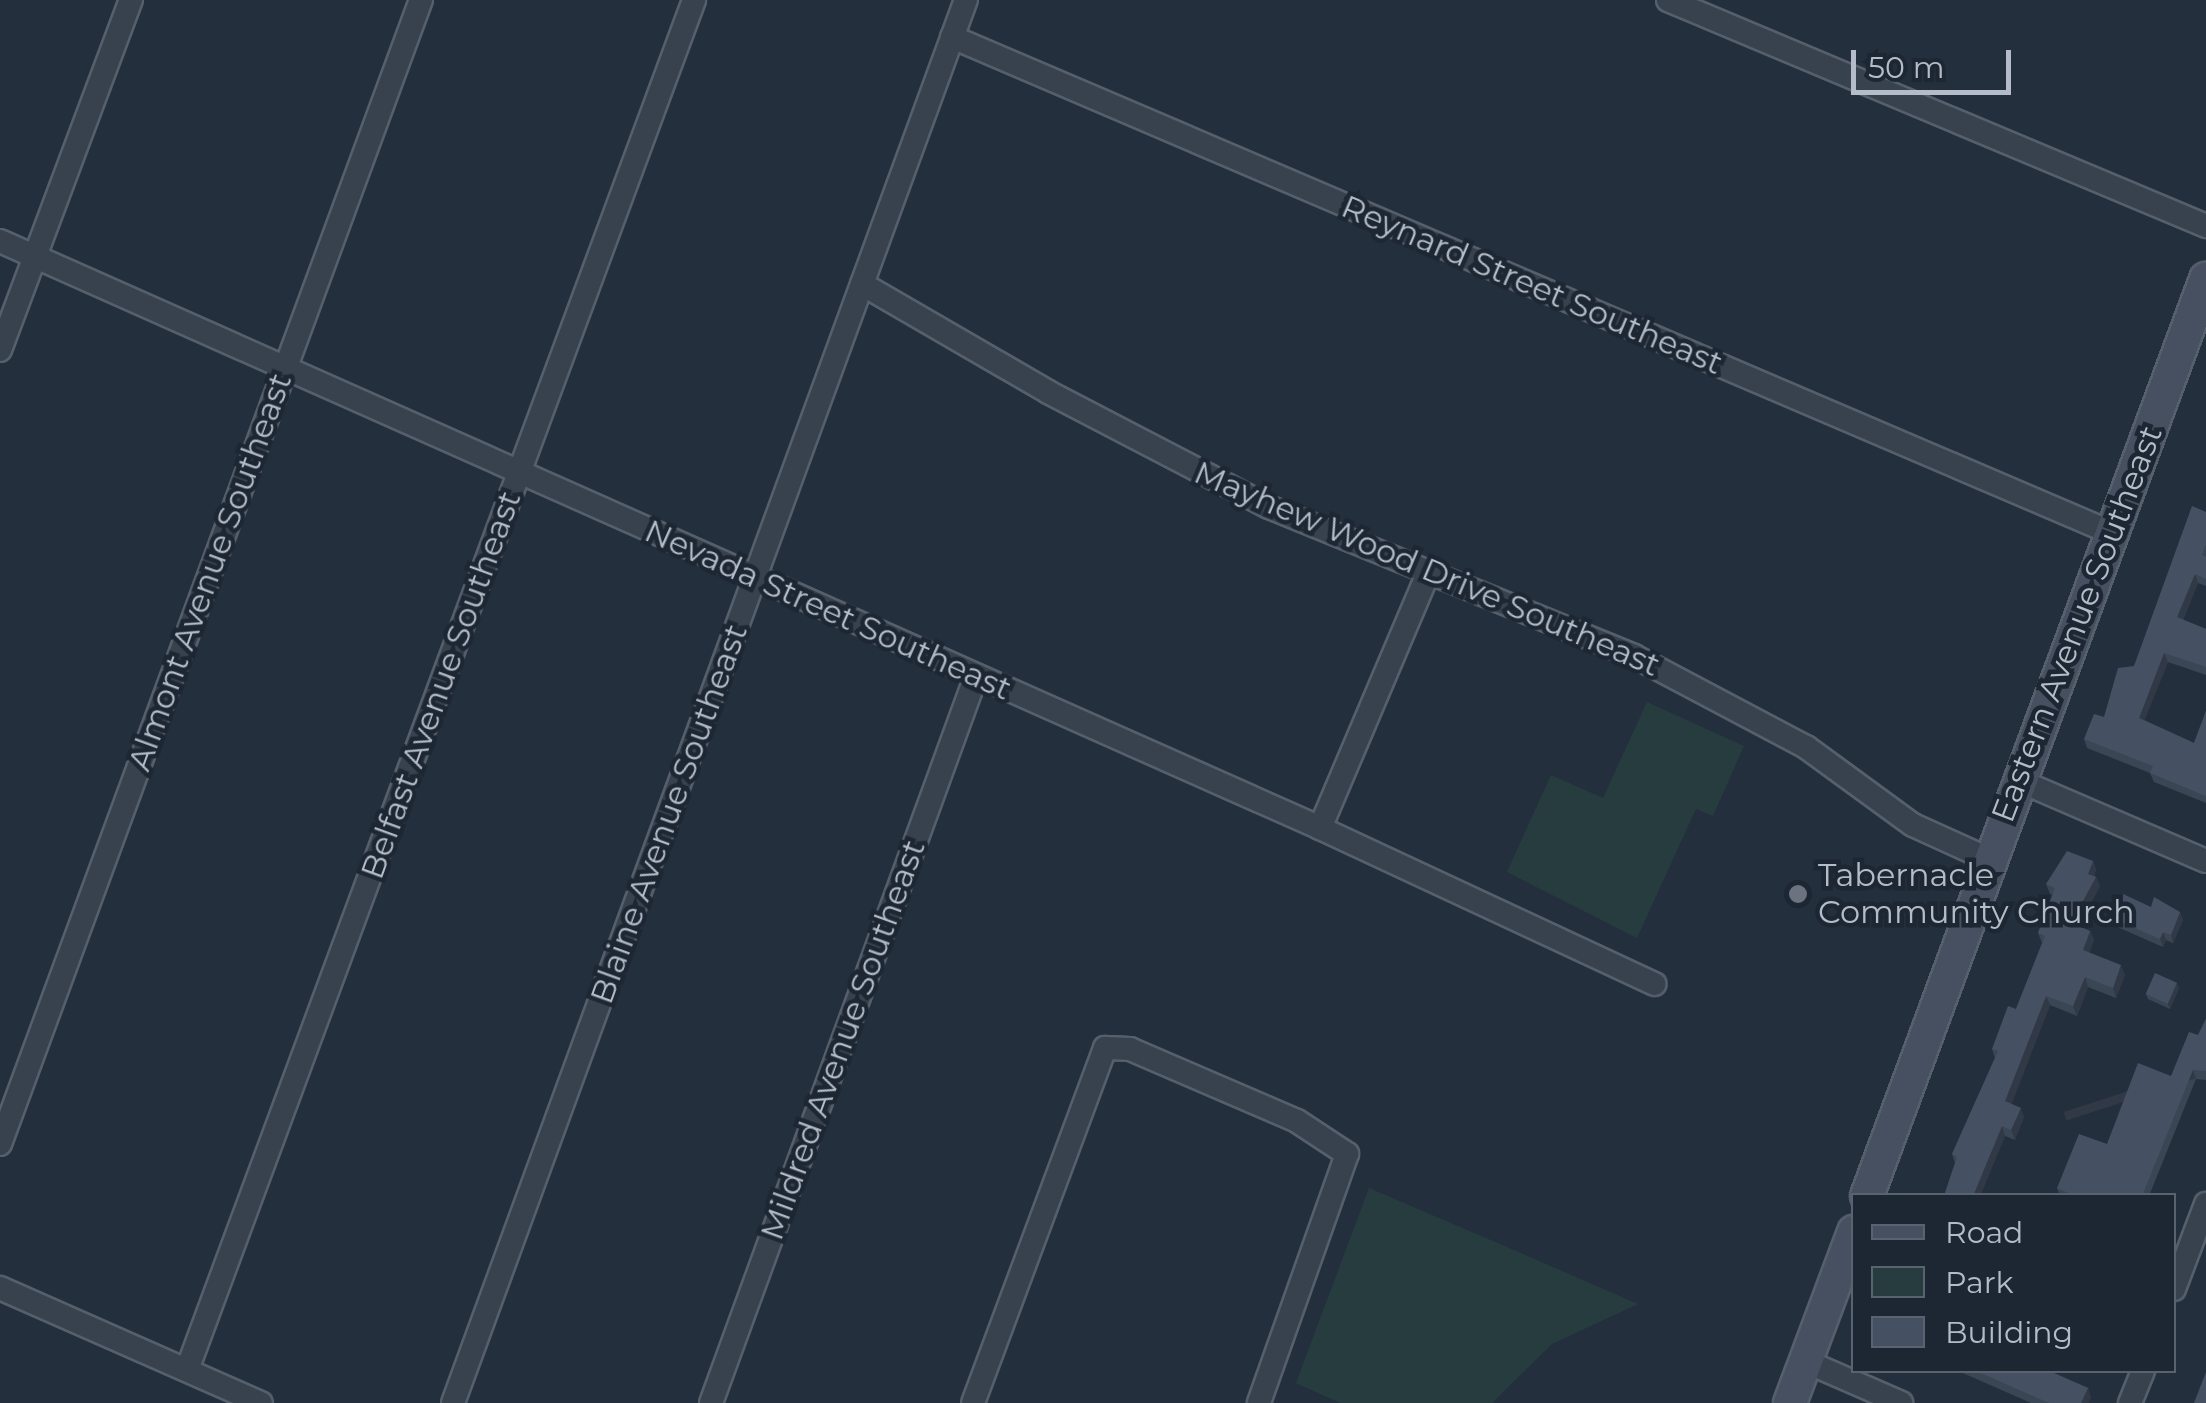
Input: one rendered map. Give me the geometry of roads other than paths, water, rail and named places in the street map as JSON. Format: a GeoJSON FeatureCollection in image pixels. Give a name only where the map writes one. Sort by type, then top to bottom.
{"type":"FeatureCollection","features":[{"type":"Feature","properties":{"kind":"main road","name":"Eastern Avenue Southeast"},"geometry":{"type":"LineString","coordinates":[[1868,1193],[1988,858],[2206,279]]}},
{"type":"Feature","properties":{"kind":"main road"},"geometry":{"type":"LineString","coordinates":[[1790,1403],[1851,1240]]}},
{"type":"Feature","properties":{"kind":"street"},"geometry":{"type":"LineString","coordinates":[[0,350],[131,0]]}},
{"type":"Feature","properties":{"kind":"street","name":"Almont Avenue Southeast"},"geometry":{"type":"LineString","coordinates":[[0,1144],[421,0]]}},
{"type":"Feature","properties":{"kind":"street","name":"Belfast Avenue Southeast"},"geometry":{"type":"LineString","coordinates":[[186,1370],[694,0]]}},
{"type":"Feature","properties":{"kind":"street","name":"Blaine Avenue Southeast"},"geometry":{"type":"LineString","coordinates":[[453,1403],[966,0]]}},
{"type":"Feature","properties":{"kind":"street"},"geometry":{"type":"LineString","coordinates":[[1668,0],[2206,226]]}},
{"type":"Feature","properties":{"kind":"street","name":"Reynard Street Southeast"},"geometry":{"type":"LineString","coordinates":[[952,36],[2112,533]]}},
{"type":"Feature","properties":{"kind":"street","name":"Nevada Street Southeast"},"geometry":{"type":"LineString","coordinates":[[0,240],[1320,828],[1654,984]]}},
{"type":"Feature","properties":{"kind":"street","name":"Mayhew Wood Drive Southeast"},"geometry":{"type":"LineString","coordinates":[[862,284],[1174,459],[1427,576],[1634,656],[1806,747],[1914,825],[1988,858]]}},
{"type":"Feature","properties":{"kind":"street"},"geometry":{"type":"LineString","coordinates":[[1320,828],[1427,576]]}},
{"type":"Feature","properties":{"kind":"street","name":"Mildred Avenue Southeast"},"geometry":{"type":"LineString","coordinates":[[711,1403],[976,676]]}},
{"type":"Feature","properties":{"kind":"street"},"geometry":{"type":"LineString","coordinates":[[2020,780],[2206,861]]}},
{"type":"Feature","properties":{"kind":"street"},"geometry":{"type":"LineString","coordinates":[[973,1403],[1105,1048],[1130,1049],[1296,1121],[1347,1154],[1259,1403]]}},
{"type":"Feature","properties":{"kind":"street"},"geometry":{"type":"LineString","coordinates":[[2176,1285],[2206,1204]]}},
{"type":"Feature","properties":{"kind":"street"},"geometry":{"type":"LineString","coordinates":[[0,1288],[261,1403]]}},
{"type":"Feature","properties":{"kind":"street"},"geometry":{"type":"LineString","coordinates":[[1805,1360],[1900,1403]]}},
{"type":"Feature","properties":{"kind":"street"},"geometry":{"type":"LineString","coordinates":[[2130,1403],[2141,1373]]}},
{"type":"Feature","properties":{"kind":"place","name":"Tabernacle Community Church"},"geometry":{"type":"Point","coordinates":[1798,894]}}]}
